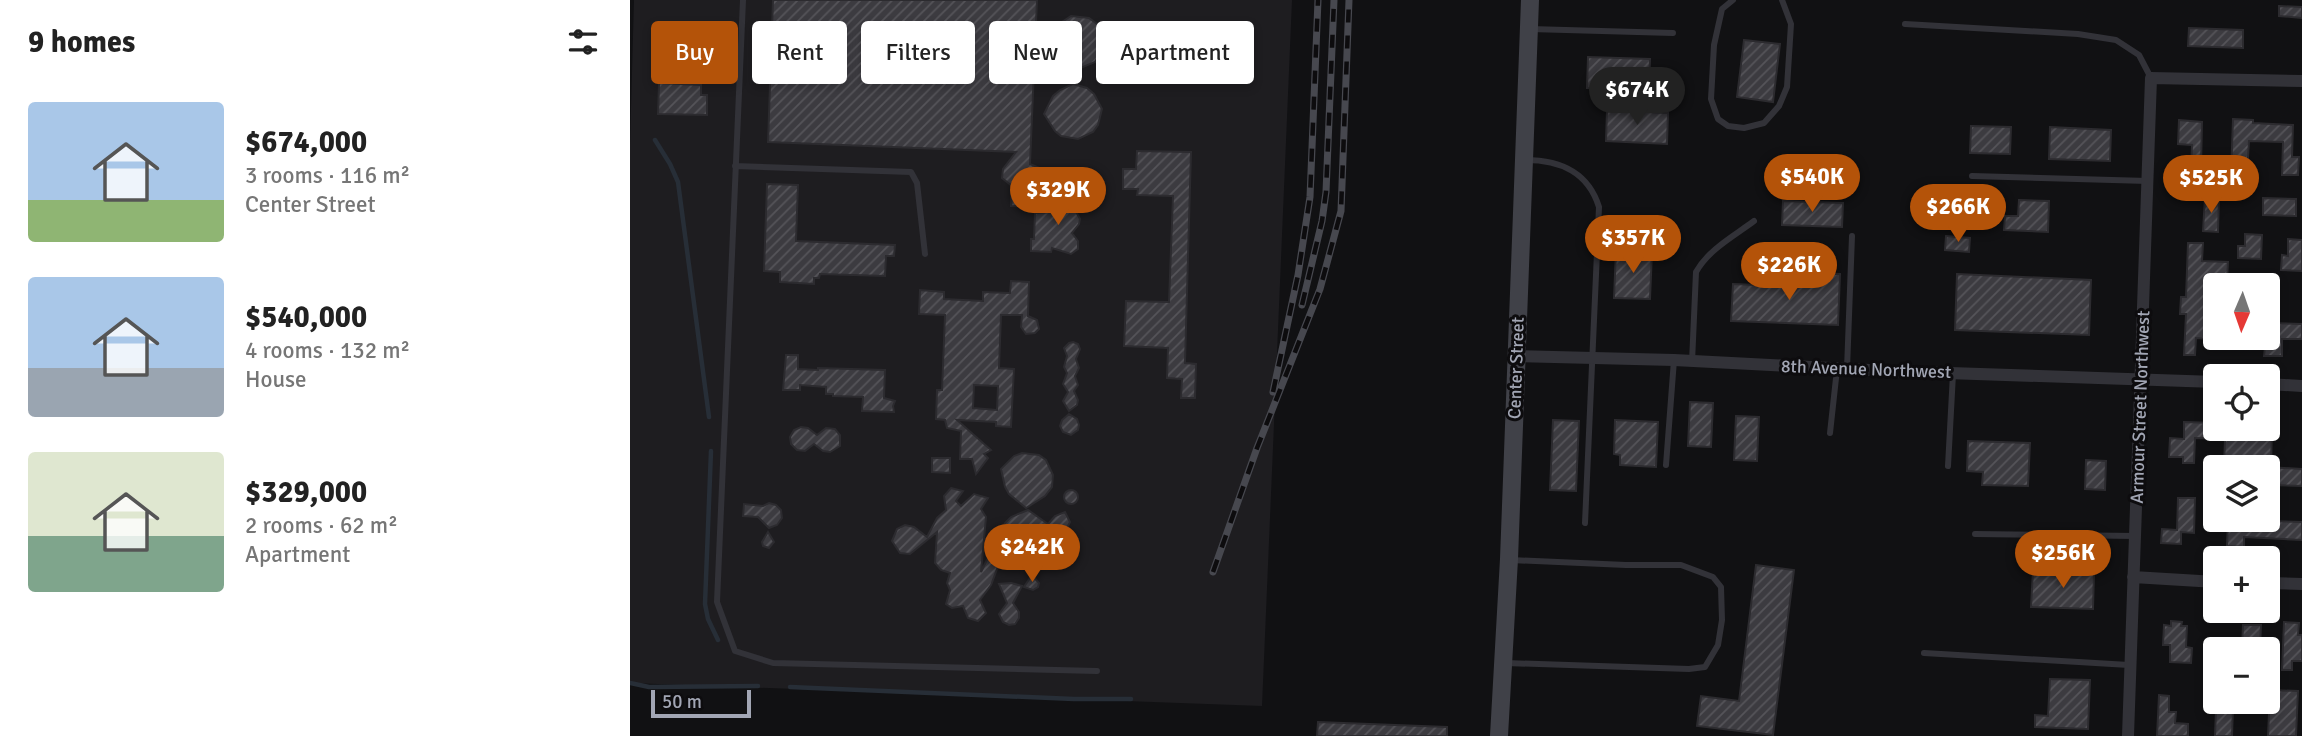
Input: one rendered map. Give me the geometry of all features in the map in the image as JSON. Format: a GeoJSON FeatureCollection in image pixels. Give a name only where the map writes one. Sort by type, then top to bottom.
{"type":"FeatureCollection","features":[{"type":"Feature","properties":{"kind":"main road","name":"Center Street"},"geometry":{"type":"LineString","coordinates":[[1499,736],[1505,663],[1530,0]]}},
{"type":"Feature","properties":{"kind":"street"},"geometry":{"type":"LineString","coordinates":[[2151,78],[2302,81]]}},
{"type":"Feature","properties":{"kind":"street","name":"Armour Street Northwest"},"geometry":{"type":"LineString","coordinates":[[2128,736],[2151,78]]}},
{"type":"Feature","properties":{"kind":"street","name":"8th Avenue Northwest"},"geometry":{"type":"LineString","coordinates":[[1516,356],[2203,382]]}},
{"type":"Feature","properties":{"kind":"street"},"geometry":{"type":"LineString","coordinates":[[2280,385],[2302,386]]}},
{"type":"Feature","properties":{"kind":"street"},"geometry":{"type":"LineString","coordinates":[[2133,577],[2203,581]]}},
{"type":"Feature","properties":{"kind":"street"},"geometry":{"type":"LineString","coordinates":[[2280,583],[2302,584]]}},
{"type":"Feature","properties":{"kind":"lane"},"geometry":{"type":"LineString","coordinates":[[743,0],[717,602],[735,652],[774,663],[1097,671]]}},
{"type":"Feature","properties":{"kind":"lane"},"geometry":{"type":"LineString","coordinates":[[1733,0],[1722,9],[1714,45],[1711,99],[1718,119],[1728,126],[1744,128],[1764,123],[1779,106],[1787,87],[1791,24],[1782,0]]}},
{"type":"Feature","properties":{"kind":"lane"},"geometry":{"type":"LineString","coordinates":[[1905,24],[2078,34],[2116,40],[2139,55],[2151,78]]}},
{"type":"Feature","properties":{"kind":"lane"},"geometry":{"type":"LineString","coordinates":[[1528,29],[1674,33]]}},
{"type":"Feature","properties":{"kind":"lane"},"geometry":{"type":"LineString","coordinates":[[1523,160],[1536,160],[1575,171],[1594,191],[1599,207],[1585,523]]}},
{"type":"Feature","properties":{"kind":"lane"},"geometry":{"type":"LineString","coordinates":[[736,166],[911,172],[917,183],[925,254]]}},
{"type":"Feature","properties":{"kind":"lane"},"geometry":{"type":"LineString","coordinates":[[1972,176],[2148,181]]}},
{"type":"Feature","properties":{"kind":"lane"},"geometry":{"type":"LineString","coordinates":[[1692,362],[1696,272],[1713,251],[1754,221]]}},
{"type":"Feature","properties":{"kind":"lane"},"geometry":{"type":"LineString","coordinates":[[1830,433],[1842,369],[1852,236]]}},
{"type":"Feature","properties":{"kind":"lane"},"geometry":{"type":"LineString","coordinates":[[1666,465],[1674,360]]}},
{"type":"Feature","properties":{"kind":"lane"},"geometry":{"type":"LineString","coordinates":[[1948,466],[1953,373]]}},
{"type":"Feature","properties":{"kind":"lane"},"geometry":{"type":"LineString","coordinates":[[1975,534],[2136,536]]}},
{"type":"Feature","properties":{"kind":"lane"},"geometry":{"type":"LineString","coordinates":[[1505,663],[1689,669],[1705,667],[1718,645],[1723,600],[1721,587],[1713,577],[1681,565],[1509,559]]}},
{"type":"Feature","properties":{"kind":"lane"},"geometry":{"type":"LineString","coordinates":[[1924,653],[2129,665]]}},
{"type":"Feature","properties":{"kind":"shaded area"},"geometry":{"type":"Polygon","coordinates":[[[634,0],[1292,0],[1262,706],[630,683],[630,145],[634,0]]]}},
{"type":"Feature","properties":{"kind":"building"},"geometry":{"type":"Polygon","coordinates":[[[773,0],[1037,0],[1036,21],[989,21],[989,84],[1033,84],[1030,164],[1042,169],[1044,176],[1041,181],[1031,185],[1030,207],[1011,206],[1012,186],[1002,178],[1003,169],[1016,152],[768,142],[770,84],[847,84],[847,21],[772,21],[773,0]]]}},
{"type":"Feature","properties":{"kind":"building"},"geometry":{"type":"Polygon","coordinates":[[[2279,6],[2302,7],[2302,18],[2279,16],[2279,6]]]}},
{"type":"Feature","properties":{"kind":"building"},"geometry":{"type":"Polygon","coordinates":[[[1071,16],[1089,18],[1096,23],[1095,62],[1082,67],[1082,21],[1064,21],[1071,16]]]}},
{"type":"Feature","properties":{"kind":"building"},"geometry":{"type":"Polygon","coordinates":[[[2189,28],[2243,30],[2243,48],[2188,46],[2189,28]]]}},
{"type":"Feature","properties":{"kind":"building"},"geometry":{"type":"Polygon","coordinates":[[[1744,40],[1780,44],[1773,102],[1737,97],[1744,40]]]}},
{"type":"Feature","properties":{"kind":"building"},"geometry":{"type":"Polygon","coordinates":[[[1588,57],[1650,59],[1649,90],[1587,88],[1588,57]]]}},
{"type":"Feature","properties":{"kind":"building"},"geometry":{"type":"Polygon","coordinates":[[[659,84],[701,85],[701,95],[707,95],[707,115],[658,114],[659,84]]]}},
{"type":"Feature","properties":{"kind":"building"},"geometry":{"type":"Polygon","coordinates":[[[1073,84],[1087,88],[1094,94],[1102,109],[1098,125],[1093,132],[1078,139],[1061,136],[1055,131],[1044,114],[1053,96],[1073,84]]]}},
{"type":"Feature","properties":{"kind":"building"},"geometry":{"type":"Polygon","coordinates":[[[1607,110],[1668,113],[1667,144],[1606,141],[1607,110]]]}},
{"type":"Feature","properties":{"kind":"building"},"geometry":{"type":"Polygon","coordinates":[[[2233,119],[2293,125],[2292,157],[2299,157],[2298,175],[2282,175],[2283,142],[2249,141],[2247,175],[2231,175],[2233,119]]]}},
{"type":"Feature","properties":{"kind":"building"},"geometry":{"type":"Polygon","coordinates":[[[2179,120],[2202,122],[2201,168],[2191,168],[2192,145],[2178,144],[2179,120]]]}},
{"type":"Feature","properties":{"kind":"building"},"geometry":{"type":"Polygon","coordinates":[[[1971,126],[2011,127],[2010,154],[1970,153],[1971,126]]]}},
{"type":"Feature","properties":{"kind":"building"},"geometry":{"type":"Polygon","coordinates":[[[2050,127],[2111,130],[2110,161],[2049,159],[2050,127]]]}},
{"type":"Feature","properties":{"kind":"building"},"geometry":{"type":"Polygon","coordinates":[[[1137,151],[1191,152],[1185,363],[1196,364],[1195,398],[1181,398],[1182,379],[1167,378],[1168,348],[1124,346],[1126,301],[1169,302],[1173,196],[1137,195],[1138,189],[1123,189],[1123,169],[1136,169],[1137,151]]]}},
{"type":"Feature","properties":{"kind":"building"},"geometry":{"type":"Polygon","coordinates":[[[767,184],[798,185],[796,241],[895,245],[894,256],[886,256],[885,276],[820,274],[819,278],[814,278],[814,284],[780,282],[780,272],[764,271],[767,184]]]}},
{"type":"Feature","properties":{"kind":"building"},"geometry":{"type":"Polygon","coordinates":[[[1073,186],[1079,189],[1081,194],[1074,208],[1080,219],[1079,224],[1072,233],[1078,241],[1078,249],[1071,254],[1052,248],[1051,252],[1031,251],[1035,213],[1066,211],[1063,192],[1073,186]]]}},
{"type":"Feature","properties":{"kind":"building"},"geometry":{"type":"Polygon","coordinates":[[[2205,197],[2219,198],[2218,232],[2203,231],[2205,197]]]}},
{"type":"Feature","properties":{"kind":"building"},"geometry":{"type":"Polygon","coordinates":[[[2263,198],[2296,199],[2296,216],[2263,215],[2263,198]]]}},
{"type":"Feature","properties":{"kind":"building"},"geometry":{"type":"Polygon","coordinates":[[[2019,200],[2049,201],[2048,232],[2004,230],[2005,216],[2018,216],[2019,200]]]}},
{"type":"Feature","properties":{"kind":"building"},"geometry":{"type":"Polygon","coordinates":[[[1783,201],[1843,203],[1842,227],[1782,225],[1783,201]]]}},
{"type":"Feature","properties":{"kind":"building"},"geometry":{"type":"Polygon","coordinates":[[[2245,234],[2262,235],[2261,259],[2238,258],[2238,246],[2245,246],[2245,234]]]}},
{"type":"Feature","properties":{"kind":"building"},"geometry":{"type":"Polygon","coordinates":[[[1946,236],[1970,238],[1969,252],[1945,250],[1946,236]]]}},
{"type":"Feature","properties":{"kind":"building"},"geometry":{"type":"Polygon","coordinates":[[[2288,239],[2302,240],[2302,271],[2281,270],[2282,255],[2288,256],[2288,239]]]}},
{"type":"Feature","properties":{"kind":"building"},"geometry":{"type":"Polygon","coordinates":[[[2188,243],[2203,243],[2202,261],[2228,262],[2227,273],[2203,273],[2203,339],[2196,338],[2195,355],[2184,355],[2186,314],[2180,314],[2181,297],[2186,297],[2188,243]]]}},
{"type":"Feature","properties":{"kind":"building"},"geometry":{"type":"Polygon","coordinates":[[[1616,250],[1652,252],[1650,299],[1614,298],[1616,250]]]}},
{"type":"Feature","properties":{"kind":"building"},"geometry":{"type":"Polygon","coordinates":[[[1810,273],[1840,274],[1838,325],[1731,321],[1733,284],[1809,287],[1810,273]]]}},
{"type":"Feature","properties":{"kind":"building"},"geometry":{"type":"Polygon","coordinates":[[[1957,274],[2091,280],[2089,335],[1955,330],[1957,274]]]}},
{"type":"Feature","properties":{"kind":"building"},"geometry":{"type":"Polygon","coordinates":[[[1011,281],[1029,282],[1028,316],[1037,320],[1039,329],[1035,333],[1026,334],[1021,327],[1022,315],[1001,315],[999,368],[1014,369],[1011,427],[996,426],[996,422],[957,420],[991,450],[984,454],[988,458],[976,474],[972,459],[960,459],[961,431],[947,428],[945,420],[936,419],[937,390],[942,390],[945,315],[919,314],[920,290],[944,292],[944,299],[983,301],[983,292],[1010,293],[1011,281]],[[974,385],[973,408],[997,410],[998,386],[974,385]]]}},
{"type":"Feature","properties":{"kind":"building"},"geometry":{"type":"Polygon","coordinates":[[[2280,323],[2302,324],[2302,339],[2282,339],[2282,356],[2264,356],[2265,350],[2280,350],[2280,323]]]}},
{"type":"Feature","properties":{"kind":"building"},"geometry":{"type":"Polygon","coordinates":[[[1073,342],[1078,344],[1080,349],[1076,359],[1079,368],[1075,376],[1078,385],[1074,391],[1078,400],[1077,405],[1069,411],[1063,401],[1068,392],[1063,384],[1067,373],[1064,367],[1067,356],[1064,348],[1073,342]]]}},
{"type":"Feature","properties":{"kind":"building"},"geometry":{"type":"Polygon","coordinates":[[[786,355],[798,355],[798,369],[885,370],[884,398],[895,401],[894,412],[862,411],[863,397],[833,396],[826,394],[826,387],[800,385],[800,390],[783,390],[786,355]]]}},
{"type":"Feature","properties":{"kind":"building"},"geometry":{"type":"Polygon","coordinates":[[[1690,402],[1713,403],[1711,447],[1688,446],[1690,402]]]}},
{"type":"Feature","properties":{"kind":"building"},"geometry":{"type":"Polygon","coordinates":[[[1069,414],[1077,419],[1079,425],[1078,430],[1071,435],[1063,432],[1060,426],[1069,414]]]}},
{"type":"Feature","properties":{"kind":"building"},"geometry":{"type":"Polygon","coordinates":[[[1736,416],[1759,417],[1757,461],[1734,460],[1736,416]]]}},
{"type":"Feature","properties":{"kind":"building"},"geometry":{"type":"Polygon","coordinates":[[[1553,420],[1579,421],[1576,491],[1550,490],[1553,420]]]}},
{"type":"Feature","properties":{"kind":"building"},"geometry":{"type":"Polygon","coordinates":[[[1615,420],[1658,422],[1656,467],[1620,465],[1620,455],[1614,454],[1615,420]]]}},
{"type":"Feature","properties":{"kind":"building"},"geometry":{"type":"Polygon","coordinates":[[[2184,422],[2203,423],[2203,438],[2195,438],[2194,463],[2183,463],[2183,457],[2169,457],[2170,438],[2184,439],[2184,422]]]}},
{"type":"Feature","properties":{"kind":"building"},"geometry":{"type":"Polygon","coordinates":[[[808,428],[817,435],[826,428],[835,429],[840,435],[840,446],[830,452],[823,451],[814,444],[805,451],[797,450],[791,444],[790,437],[794,430],[808,428]]]}},
{"type":"Feature","properties":{"kind":"building"},"geometry":{"type":"Polygon","coordinates":[[[1968,441],[2030,443],[2028,486],[1982,485],[1983,472],[1967,471],[1968,441]]]}},
{"type":"Feature","properties":{"kind":"building"},"geometry":{"type":"Polygon","coordinates":[[[2225,441],[2272,441],[2271,455],[2224,455],[2225,441]]]}},
{"type":"Feature","properties":{"kind":"building"},"geometry":{"type":"Polygon","coordinates":[[[1022,453],[1039,455],[1046,460],[1053,475],[1052,487],[1045,496],[1026,508],[1009,494],[1001,469],[1014,456],[1022,453]]]}},
{"type":"Feature","properties":{"kind":"building"},"geometry":{"type":"Polygon","coordinates":[[[932,458],[950,458],[950,473],[932,472],[932,458]]]}},
{"type":"Feature","properties":{"kind":"building"},"geometry":{"type":"Polygon","coordinates":[[[2086,460],[2106,461],[2105,490],[2085,489],[2086,460]]]}},
{"type":"Feature","properties":{"kind":"building"},"geometry":{"type":"Polygon","coordinates":[[[2280,468],[2302,469],[2302,486],[2280,485],[2280,468]]]}},
{"type":"Feature","properties":{"kind":"building"},"geometry":{"type":"Polygon","coordinates":[[[951,488],[963,491],[956,501],[961,506],[974,494],[988,498],[981,509],[986,517],[981,572],[1005,523],[1011,517],[1028,510],[1048,524],[1055,516],[1065,512],[1070,522],[1066,530],[1050,532],[1047,550],[1032,563],[1002,556],[991,585],[980,600],[986,613],[978,621],[968,618],[963,606],[952,608],[946,604],[950,590],[947,583],[950,573],[941,570],[935,563],[937,532],[910,554],[900,553],[892,541],[897,529],[905,525],[914,527],[927,537],[937,518],[946,510],[944,496],[951,488]]]}},
{"type":"Feature","properties":{"kind":"building"},"geometry":{"type":"Polygon","coordinates":[[[1071,490],[1076,492],[1076,502],[1071,504],[1066,502],[1064,497],[1066,492],[1071,490]]]}},
{"type":"Feature","properties":{"kind":"building"},"geometry":{"type":"Polygon","coordinates":[[[2178,498],[2195,498],[2194,533],[2181,532],[2181,544],[2161,543],[2162,529],[2177,530],[2178,498]]]}},
{"type":"Feature","properties":{"kind":"building"},"geometry":{"type":"Polygon","coordinates":[[[769,503],[781,510],[782,518],[777,525],[769,528],[758,517],[743,516],[744,504],[763,506],[769,503]]]}},
{"type":"Feature","properties":{"kind":"building"},"geometry":{"type":"Polygon","coordinates":[[[2280,521],[2302,522],[2302,540],[2244,537],[2244,546],[2227,546],[2228,532],[2280,532],[2280,521]]]}},
{"type":"Feature","properties":{"kind":"building"},"geometry":{"type":"Polygon","coordinates":[[[768,532],[774,542],[769,548],[763,546],[762,542],[768,532]]]}},
{"type":"Feature","properties":{"kind":"building"},"geometry":{"type":"Polygon","coordinates":[[[1756,565],[1794,570],[1773,735],[1697,726],[1701,696],[1739,701],[1756,565]]]}},
{"type":"Feature","properties":{"kind":"building"},"geometry":{"type":"Polygon","coordinates":[[[2033,570],[2094,573],[2093,609],[2031,607],[2033,570]]]}},
{"type":"Feature","properties":{"kind":"building"},"geometry":{"type":"Polygon","coordinates":[[[1032,575],[1039,583],[1033,590],[1024,587],[1032,575]]]}},
{"type":"Feature","properties":{"kind":"building"},"geometry":{"type":"Polygon","coordinates":[[[999,584],[1022,586],[1013,603],[1019,612],[1019,618],[1015,624],[1009,625],[1003,622],[999,614],[1007,603],[999,584]]]}},
{"type":"Feature","properties":{"kind":"building"},"geometry":{"type":"Polygon","coordinates":[[[2171,621],[2182,622],[2181,626],[2187,626],[2186,647],[2192,648],[2191,663],[2170,662],[2170,645],[2163,645],[2164,625],[2171,626],[2171,621]]]}},
{"type":"Feature","properties":{"kind":"building"},"geometry":{"type":"Polygon","coordinates":[[[2284,622],[2299,623],[2298,635],[2302,635],[2302,661],[2292,661],[2292,670],[2282,670],[2284,622]]]}},
{"type":"Feature","properties":{"kind":"building"},"geometry":{"type":"Polygon","coordinates":[[[2243,625],[2261,625],[2260,637],[2242,637],[2243,625]]]}},
{"type":"Feature","properties":{"kind":"building"},"geometry":{"type":"Polygon","coordinates":[[[2050,679],[2090,680],[2088,729],[2035,727],[2035,715],[2048,716],[2050,679]]]}},
{"type":"Feature","properties":{"kind":"building"},"geometry":{"type":"Polygon","coordinates":[[[2280,690],[2298,691],[2296,736],[2268,736],[2269,714],[2280,714],[2280,690]]]}},
{"type":"Feature","properties":{"kind":"building"},"geometry":{"type":"Polygon","coordinates":[[[2159,695],[2169,696],[2169,712],[2176,712],[2175,723],[2188,724],[2188,736],[2157,736],[2159,695]]]}},
{"type":"Feature","properties":{"kind":"building"},"geometry":{"type":"Polygon","coordinates":[[[2216,714],[2233,714],[2232,736],[2215,736],[2216,714]]]}},
{"type":"Feature","properties":{"kind":"building"},"geometry":{"type":"Polygon","coordinates":[[[1318,722],[1447,727],[1447,736],[1317,736],[1318,722]]]}},
{"type":"Feature","properties":{"kind":"waterway"},"geometry":{"type":"LineString","coordinates":[[655,140],[678,182],[709,417]]}},
{"type":"Feature","properties":{"kind":"waterway"},"geometry":{"type":"LineString","coordinates":[[711,451],[705,604],[708,619],[718,640]]}},
{"type":"Feature","properties":{"kind":"waterway"},"geometry":{"type":"LineString","coordinates":[[630,683],[649,687],[758,686]]}},
{"type":"Feature","properties":{"kind":"waterway"},"geometry":{"type":"LineString","coordinates":[[790,687],[1131,699]]}},
{"type":"Feature","properties":{"kind":"railway"},"geometry":{"type":"LineString","coordinates":[[1273,392],[1298,275],[1310,197],[1318,0]]}},
{"type":"Feature","properties":{"kind":"railway"},"geometry":{"type":"LineString","coordinates":[[1302,305],[1322,221],[1326,192],[1334,0]]}},
{"type":"Feature","properties":{"kind":"railway"},"geometry":{"type":"LineString","coordinates":[[1213,572],[1257,448],[1320,289],[1341,211],[1349,0]]}}]}
